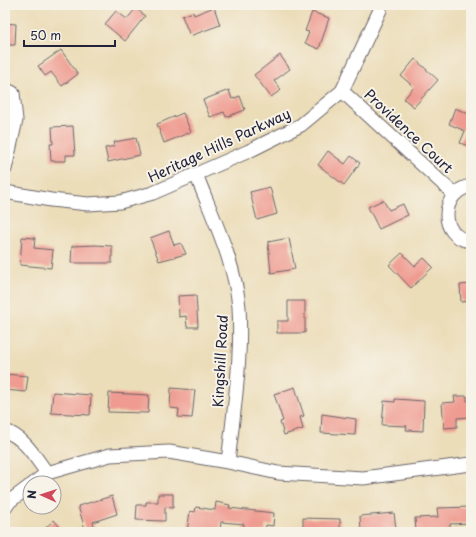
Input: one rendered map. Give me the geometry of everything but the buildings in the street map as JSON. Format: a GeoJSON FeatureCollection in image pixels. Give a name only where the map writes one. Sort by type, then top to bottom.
{"type":"FeatureCollection","features":[{"type":"Feature","properties":{"kind":"street","name":"Heritage Hills Parkway"},"geometry":{"type":"LineString","coordinates":[[5,192],[51,200],[88,204],[120,202],[153,193],[301,126],[342,90],[380,10],[380,5]]}},
{"type":"Feature","properties":{"kind":"street"},"geometry":{"type":"LineString","coordinates":[[5,89],[13,93],[16,120],[5,169]]}},
{"type":"Feature","properties":{"kind":"street","name":"Providence Court"},"geometry":{"type":"LineString","coordinates":[[342,90],[454,194]]}},
{"type":"Feature","properties":{"kind":"street","name":"Kingshill Road"},"geometry":{"type":"LineString","coordinates":[[196,174],[228,255],[239,306],[239,354],[228,462]]}},
{"type":"Feature","properties":{"kind":"street","name":"Providence Court"},"geometry":{"type":"LineString","coordinates":[[471,186],[461,189],[454,194],[449,202],[446,212],[452,230],[458,237],[471,241]]}},
{"type":"Feature","properties":{"kind":"street"},"geometry":{"type":"LineString","coordinates":[[5,431],[15,434],[23,442],[47,473]]}},
{"type":"Feature","properties":{"kind":"street"},"geometry":{"type":"LineString","coordinates":[[44,475],[110,455],[169,452],[228,462],[278,473],[363,478],[471,464]]}},
{"type":"Feature","properties":{"kind":"street"},"geometry":{"type":"LineString","coordinates":[[7,501],[22,491]]}}]}
